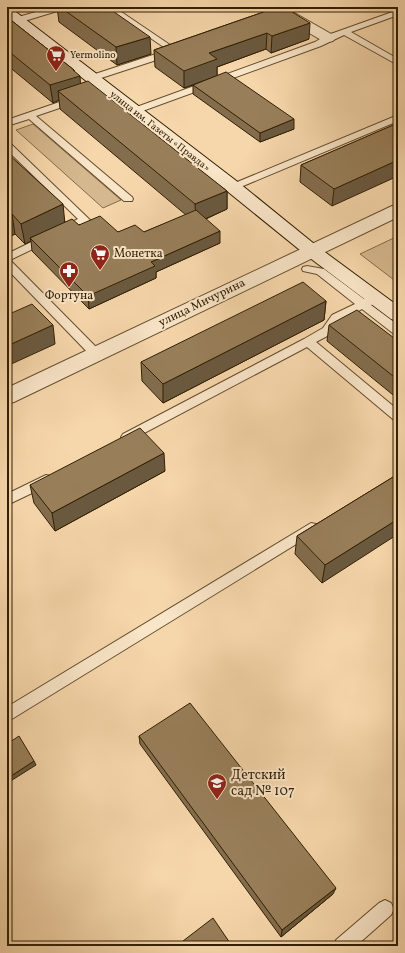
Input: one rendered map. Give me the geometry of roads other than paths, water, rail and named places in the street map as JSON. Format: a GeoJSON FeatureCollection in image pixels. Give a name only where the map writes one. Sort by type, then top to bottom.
{"type":"FeatureCollection","features":[{"type":"Feature","properties":{"kind":"street"},"geometry":{"type":"LineString","coordinates":[[274,7],[328,38]]}},
{"type":"Feature","properties":{"kind":"street","name":"улица им. Газеты «Правда»"},"geometry":{"type":"LineString","coordinates":[[12,16],[95,88],[134,111],[233,187],[312,251],[370,301],[398,315]]}},
{"type":"Feature","properties":{"kind":"street","name":"улица Мичурина"},"geometry":{"type":"LineString","coordinates":[[7,397],[398,210]]}},
{"type":"Feature","properties":{"kind":"lane"},"geometry":{"type":"LineString","coordinates":[[12,16],[61,7]]}},
{"type":"Feature","properties":{"kind":"lane"},"geometry":{"type":"LineString","coordinates":[[7,123],[95,88],[175,51],[109,7]]}},
{"type":"Feature","properties":{"kind":"lane"},"geometry":{"type":"LineString","coordinates":[[134,111],[318,44],[328,38],[398,12]]}},
{"type":"Feature","properties":{"kind":"lane"},"geometry":{"type":"LineString","coordinates":[[345,32],[398,62]]}},
{"type":"Feature","properties":{"kind":"lane"},"geometry":{"type":"LineString","coordinates":[[30,115],[128,199]]}},
{"type":"Feature","properties":{"kind":"lane"},"geometry":{"type":"LineString","coordinates":[[233,187],[398,118]]}},
{"type":"Feature","properties":{"kind":"lane"},"geometry":{"type":"LineString","coordinates":[[7,145],[86,220],[7,258]]}},
{"type":"Feature","properties":{"kind":"lane"},"geometry":{"type":"LineString","coordinates":[[7,263],[96,354]]}},
{"type":"Feature","properties":{"kind":"lane"},"geometry":{"type":"LineString","coordinates":[[307,269],[320,271],[370,301],[398,330]]}},
{"type":"Feature","properties":{"kind":"lane"},"geometry":{"type":"LineString","coordinates":[[119,441],[308,342],[326,331],[336,318],[370,301]]}},
{"type":"Feature","properties":{"kind":"lane"},"geometry":{"type":"LineString","coordinates":[[308,342],[398,417]]}},
{"type":"Feature","properties":{"kind":"lane"},"geometry":{"type":"LineString","coordinates":[[7,500],[56,474]]}},
{"type":"Feature","properties":{"kind":"lane"},"geometry":{"type":"LineString","coordinates":[[7,715],[324,521]]}},
{"type":"Feature","properties":{"kind":"lane"},"geometry":{"type":"LineString","coordinates":[[342,946],[385,909]]}},
{"type":"Feature","properties":{"kind":"place","name":"Yermolino"},"geometry":{"type":"Point","coordinates":[56,72]}},
{"type":"Feature","properties":{"kind":"place","name":"Монетка"},"geometry":{"type":"Point","coordinates":[100,271]}},
{"type":"Feature","properties":{"kind":"place","name":"Фортуна"},"geometry":{"type":"Point","coordinates":[69,288]}},
{"type":"Feature","properties":{"kind":"place","name":"Детский сад № 107"},"geometry":{"type":"Point","coordinates":[217,800]}}]}
